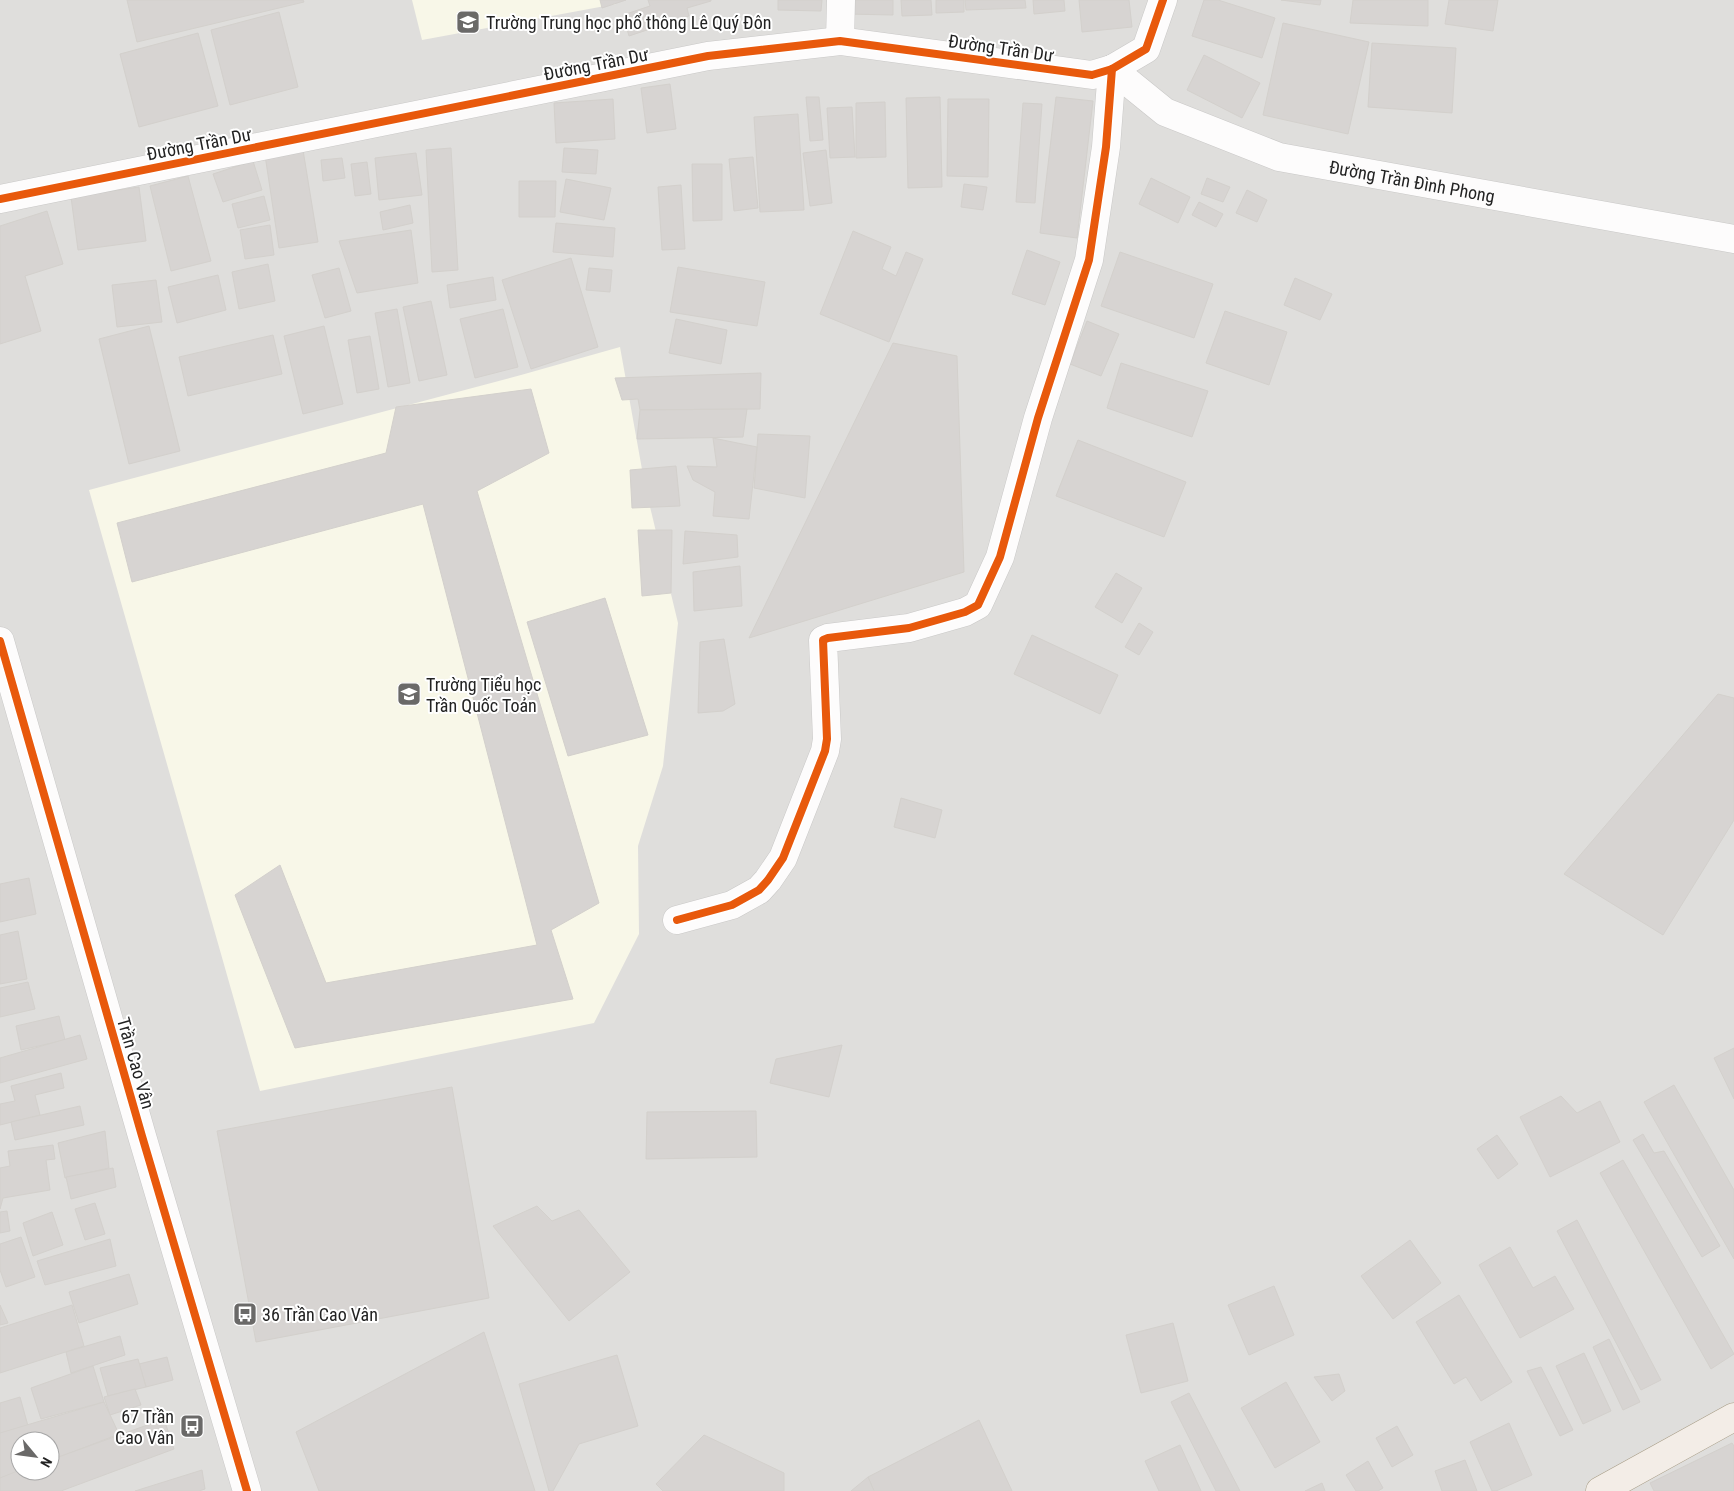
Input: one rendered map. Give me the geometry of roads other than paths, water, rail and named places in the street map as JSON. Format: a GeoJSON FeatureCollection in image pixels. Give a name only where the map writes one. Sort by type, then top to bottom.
{"type":"FeatureCollection","features":[{"type":"Feature","properties":{"kind":"main road"},"geometry":{"type":"LineString","coordinates":[[1600,1491],[1734,1417]]}},
{"type":"Feature","properties":{"kind":"street"},"geometry":{"type":"LineString","coordinates":[[840,42],[841,0]]}},
{"type":"Feature","properties":{"kind":"street","name":"Đường Trần Dư"},"geometry":{"type":"LineString","coordinates":[[0,199],[708,56],[840,42],[1092,75],[1112,69],[1146,49],[1163,0]]}},
{"type":"Feature","properties":{"kind":"street"},"geometry":{"type":"LineString","coordinates":[[676,920],[732,905],[759,890],[783,858],[825,751],[827,739],[823,640],[909,628],[965,612],[978,605],[1000,557],[1038,418],[1089,260],[1106,147],[1112,69]]}},
{"type":"Feature","properties":{"kind":"street","name":"Đường Trần Đình Phong"},"geometry":{"type":"LineString","coordinates":[[1112,69],[1165,112],[1279,157],[1734,239]]}},
{"type":"Feature","properties":{"kind":"street","name":"Trần Cao Vân"},"geometry":{"type":"LineString","coordinates":[[0,641],[142,1136],[247,1491]]}},
{"type":"Feature","properties":{"kind":"place","name":"Trường Trung học phổ thông Lê Quý Đôn"},"geometry":{"type":"Point","coordinates":[468,22]}},
{"type":"Feature","properties":{"kind":"place","name":"Trường Tiểu học Trần Quốc Toản"},"geometry":{"type":"Point","coordinates":[409,694]}},
{"type":"Feature","properties":{"kind":"place","name":"36 Trần Cao Vân"},"geometry":{"type":"Point","coordinates":[245,1314]}},
{"type":"Feature","properties":{"kind":"place","name":"67 Trần Cao Vân"},"geometry":{"type":"Point","coordinates":[192,1426]}}]}
